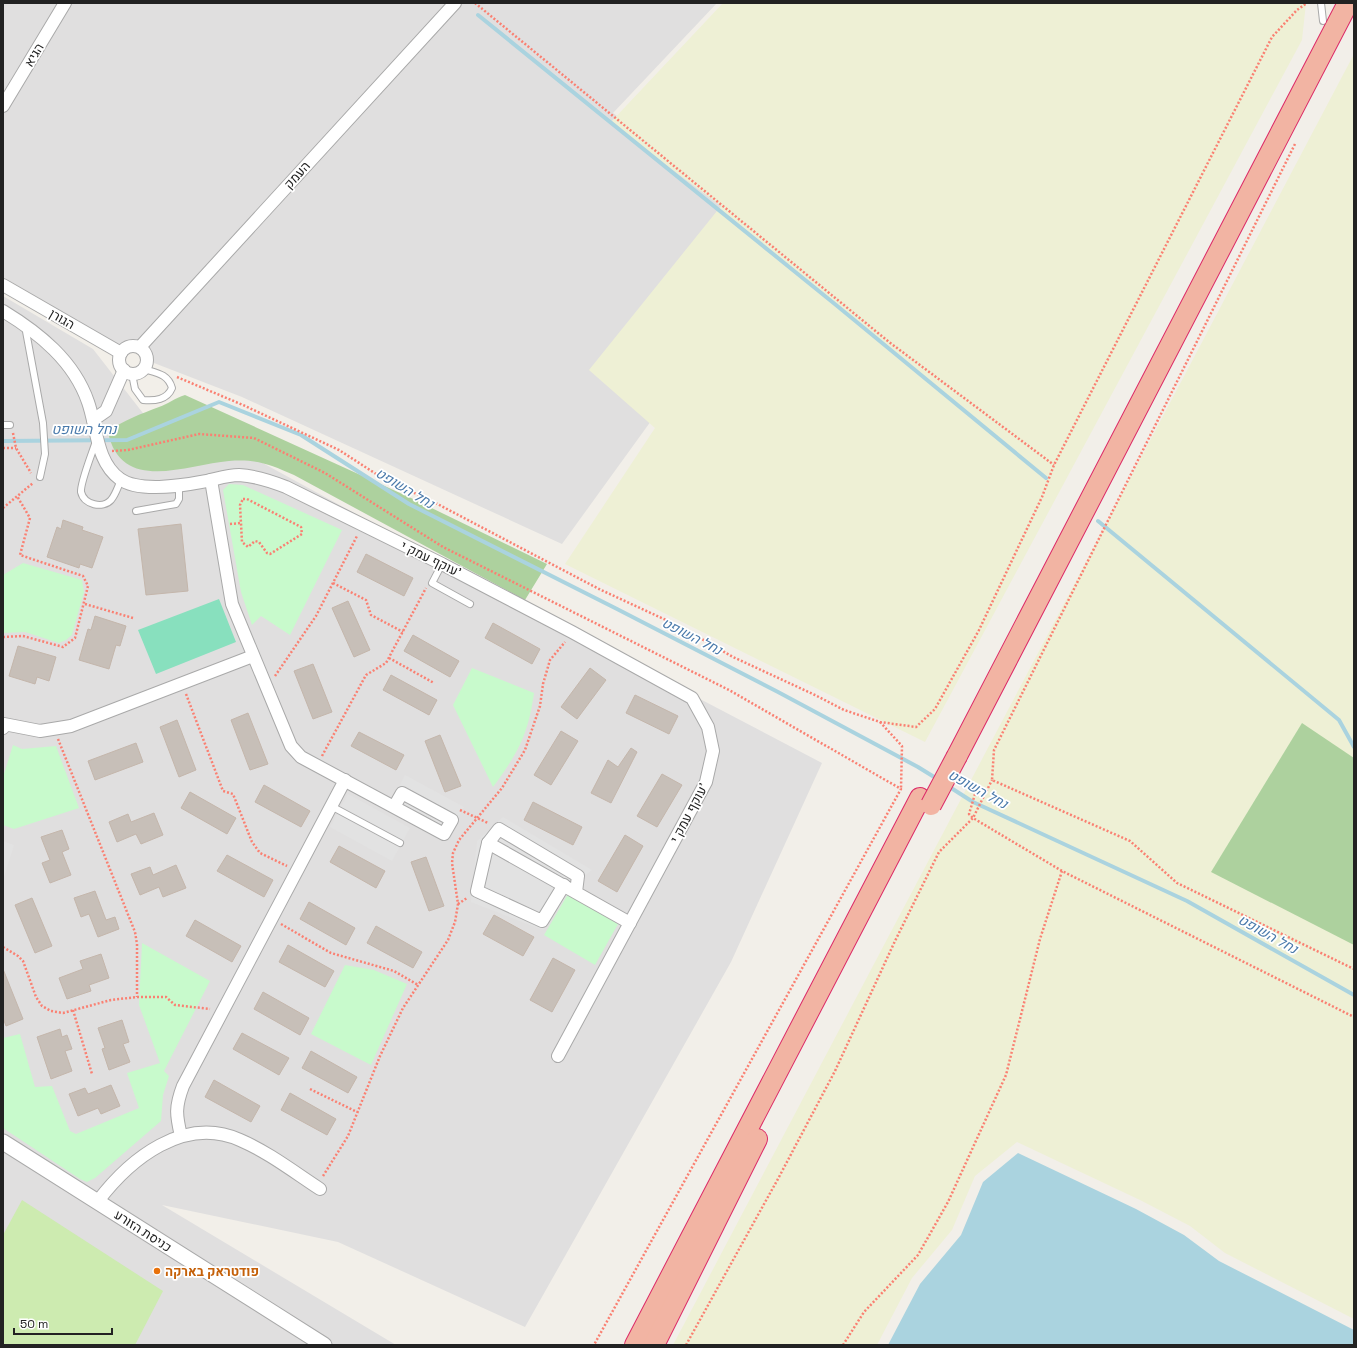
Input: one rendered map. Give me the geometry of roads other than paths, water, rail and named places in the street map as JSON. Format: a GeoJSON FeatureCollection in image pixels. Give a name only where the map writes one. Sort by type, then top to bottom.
{"type":"FeatureCollection","features":[{"type":"Feature","properties":{"kind":"highway"},"geometry":{"type":"LineString","coordinates":[[654,1345],[1322,12],[1333,3]]}},
{"type":"Feature","properties":{"kind":"highway"},"geometry":{"type":"LineString","coordinates":[[951,752],[1348,3]]}},
{"type":"Feature","properties":{"kind":"highway"},"geometry":{"type":"LineString","coordinates":[[635,1345],[926,802]]}},
{"type":"Feature","properties":{"kind":"street","name":"הגיא"},"geometry":{"type":"LineString","coordinates":[[3,106],[65,3]]}},
{"type":"Feature","properties":{"kind":"street","name":"העמק"},"geometry":{"type":"LineString","coordinates":[[140,347],[455,3]]}},
{"type":"Feature","properties":{"kind":"street","name":"הגורן"},"geometry":{"type":"LineString","coordinates":[[3,285],[121,353]]}},
{"type":"Feature","properties":{"kind":"street"},"geometry":{"type":"LineString","coordinates":[[3,311],[50,344],[66,362],[78,380],[88,401],[101,451],[111,470],[121,480]]}},
{"type":"Feature","properties":{"kind":"street"},"geometry":{"type":"LineString","coordinates":[[127,347],[140,347],[147,357],[144,369],[137,374],[128,372],[120,362],[121,353],[127,347]]}},
{"type":"Feature","properties":{"kind":"street"},"geometry":{"type":"LineString","coordinates":[[93,420],[106,411],[128,372]]}},
{"type":"Feature","properties":{"kind":"street","name":"עוקף עמק י’"},"geometry":{"type":"LineString","coordinates":[[121,480],[146,487],[179,485],[211,480],[224,476],[239,475],[268,480],[286,487],[441,564],[572,632],[692,698],[708,727],[713,751],[706,782],[558,1056]]}},
{"type":"Feature","properties":{"kind":"street"},"geometry":{"type":"LineString","coordinates":[[211,480],[230,597],[287,739],[294,750],[317,765],[394,807]]}},
{"type":"Feature","properties":{"kind":"street"},"geometry":{"type":"LineString","coordinates":[[3,728],[4,724],[40,731],[71,726],[254,656]]}},
{"type":"Feature","properties":{"kind":"street"},"geometry":{"type":"LineString","coordinates":[[181,1136],[176,1114],[178,1098],[345,780]]}},
{"type":"Feature","properties":{"kind":"street"},"geometry":{"type":"LineString","coordinates":[[564,885],[542,921],[476,891],[488,843],[499,829],[578,876],[576,892]]}},
{"type":"Feature","properties":{"kind":"street"},"geometry":{"type":"LineString","coordinates":[[488,843],[630,923]]}},
{"type":"Feature","properties":{"kind":"street"},"geometry":{"type":"LineString","coordinates":[[98,1201],[118,1175],[131,1164],[158,1147],[181,1136],[203,1132],[220,1133],[255,1147],[318,1188]]}},
{"type":"Feature","properties":{"kind":"street","name":"כניסת הזורע"},"geometry":{"type":"LineString","coordinates":[[3,1142],[324,1345]]}},
{"type":"Feature","properties":{"kind":"lane"},"geometry":{"type":"LineString","coordinates":[[24,325],[25,338],[43,423],[45,454],[40,477]]}},
{"type":"Feature","properties":{"kind":"lane"},"geometry":{"type":"LineString","coordinates":[[128,372],[135,389],[143,400],[162,398],[170,394],[172,388],[170,382],[164,375],[144,369]]}},
{"type":"Feature","properties":{"kind":"lane"},"geometry":{"type":"LineString","coordinates":[[3,425],[10,424]]}},
{"type":"Feature","properties":{"kind":"lane"},"geometry":{"type":"LineString","coordinates":[[97,438],[81,488],[81,494],[91,503],[98,505],[106,504],[112,499],[121,480]]}},
{"type":"Feature","properties":{"kind":"lane"},"geometry":{"type":"LineString","coordinates":[[136,511],[176,504],[179,499],[179,485]]}},
{"type":"Feature","properties":{"kind":"lane"},"geometry":{"type":"LineString","coordinates":[[441,564],[432,584],[470,604]]}},
{"type":"Feature","properties":{"kind":"lane"},"geometry":{"type":"LineString","coordinates":[[331,806],[400,844]]}},
{"type":"Feature","properties":{"kind":"water"},"geometry":{"type":"Polygon","coordinates":[[[1018,1153],[1136,1209],[1184,1235],[1219,1261],[1354,1330],[1354,1345],[888,1345],[920,1284],[961,1235],[983,1182],[1018,1153]]]}},
{"type":"Feature","properties":{"kind":"waterway"},"geometry":{"type":"LineString","coordinates":[[478,15],[836,305],[1046,478]]}},
{"type":"Feature","properties":{"kind":"waterway","name":"נחל השופט"},"geometry":{"type":"LineString","coordinates":[[3,441],[127,440],[219,402],[301,435],[409,504],[778,692],[918,767],[939,780]]}},
{"type":"Feature","properties":{"kind":"waterway"},"geometry":{"type":"LineString","coordinates":[[1098,521],[1339,720],[1354,747]]}},
{"type":"Feature","properties":{"kind":"waterway","name":"נחל השופט"},"geometry":{"type":"LineString","coordinates":[[948,786],[973,802],[1187,901],[1354,995]]}},
{"type":"Feature","properties":{"kind":"place","name":"פודטראק בארקה"},"geometry":{"type":"Point","coordinates":[157,1271]}}]}
